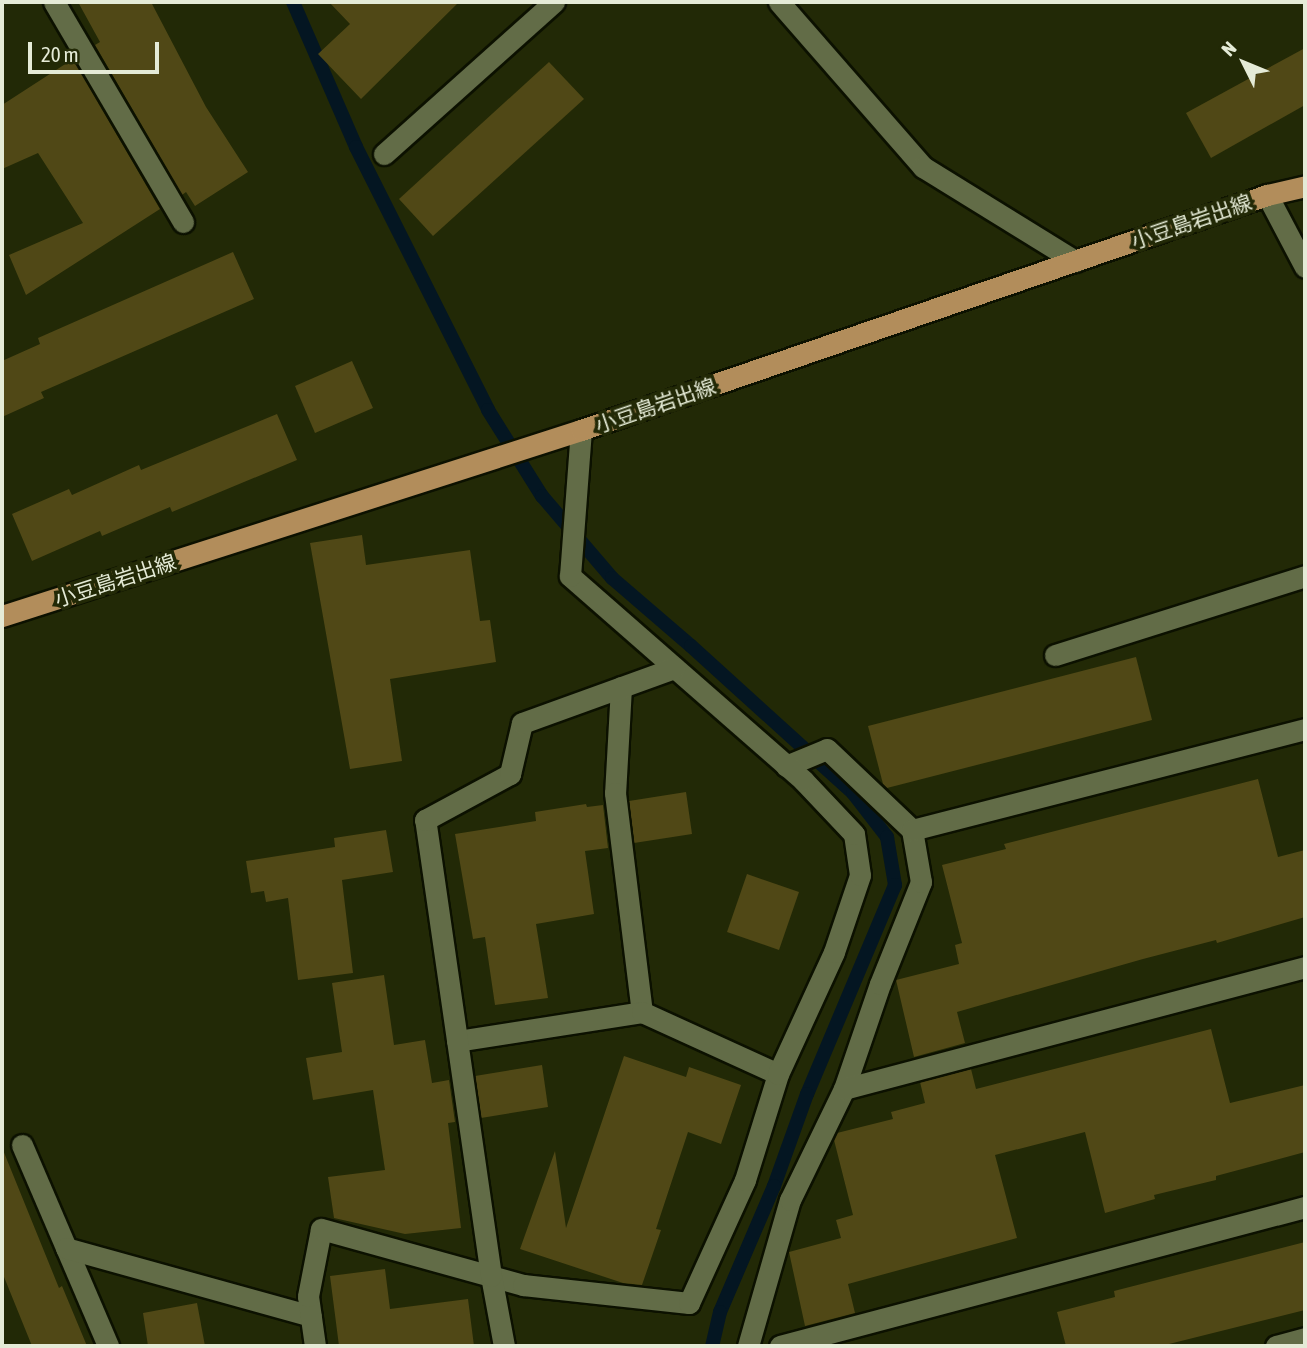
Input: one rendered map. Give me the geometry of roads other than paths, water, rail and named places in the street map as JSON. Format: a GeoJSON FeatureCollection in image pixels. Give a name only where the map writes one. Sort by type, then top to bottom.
{"type":"FeatureCollection","features":[{"type":"Feature","properties":{"kind":"main road","name":"小豆島岩出線"},"geometry":{"type":"LineString","coordinates":[[2,617],[581,430],[1267,195],[1305,186]]}},
{"type":"Feature","properties":{"kind":"street"},"geometry":{"type":"LineString","coordinates":[[54,2],[183,222]]}},
{"type":"Feature","properties":{"kind":"street"},"geometry":{"type":"LineString","coordinates":[[384,154],[554,2]]}},
{"type":"Feature","properties":{"kind":"street"},"geometry":{"type":"LineString","coordinates":[[779,2],[923,167],[1075,261]]}},
{"type":"Feature","properties":{"kind":"street"},"geometry":{"type":"LineString","coordinates":[[1267,195],[1305,267]]}},
{"type":"Feature","properties":{"kind":"street"},"geometry":{"type":"LineString","coordinates":[[316,1346],[307,1296],[321,1229],[523,1285],[689,1303],[745,1180],[778,1074],[834,952],[860,875],[854,834],[786,766],[621,618],[570,576],[581,430]]}},
{"type":"Feature","properties":{"kind":"street"},"geometry":{"type":"LineString","coordinates":[[1055,655],[1305,576]]}},
{"type":"Feature","properties":{"kind":"street"},"geometry":{"type":"LineString","coordinates":[[504,1346],[491,1276],[425,820],[510,774],[522,723],[674,668]]}},
{"type":"Feature","properties":{"kind":"street"},"geometry":{"type":"LineString","coordinates":[[621,687],[615,793],[642,1012]]}},
{"type":"Feature","properties":{"kind":"street"},"geometry":{"type":"LineString","coordinates":[[912,830],[1305,729]]}},
{"type":"Feature","properties":{"kind":"street"},"geometry":{"type":"LineString","coordinates":[[748,1346],[790,1200],[844,1088],[921,881],[912,830],[827,749],[786,766]]}},
{"type":"Feature","properties":{"kind":"street"},"geometry":{"type":"LineString","coordinates":[[844,1088],[1305,967]]}},
{"type":"Feature","properties":{"kind":"street"},"geometry":{"type":"LineString","coordinates":[[457,1041],[642,1012],[778,1074]]}},
{"type":"Feature","properties":{"kind":"street"},"geometry":{"type":"LineString","coordinates":[[22,1145],[108,1346]]}},
{"type":"Feature","properties":{"kind":"street"},"geometry":{"type":"LineString","coordinates":[[780,1346],[1305,1207]]}},
{"type":"Feature","properties":{"kind":"street"},"geometry":{"type":"LineString","coordinates":[[66,1248],[311,1316]]}},
{"type":"Feature","properties":{"kind":"street"},"geometry":{"type":"LineString","coordinates":[[1276,1346],[1305,1338]]}},
{"type":"Feature","properties":{"kind":"waterway"},"geometry":{"type":"LineString","coordinates":[[293,2],[356,147],[488,410],[542,496],[612,578],[853,793],[887,837],[895,885],[807,1094],[774,1186],[720,1312],[712,1346]]}}]}
